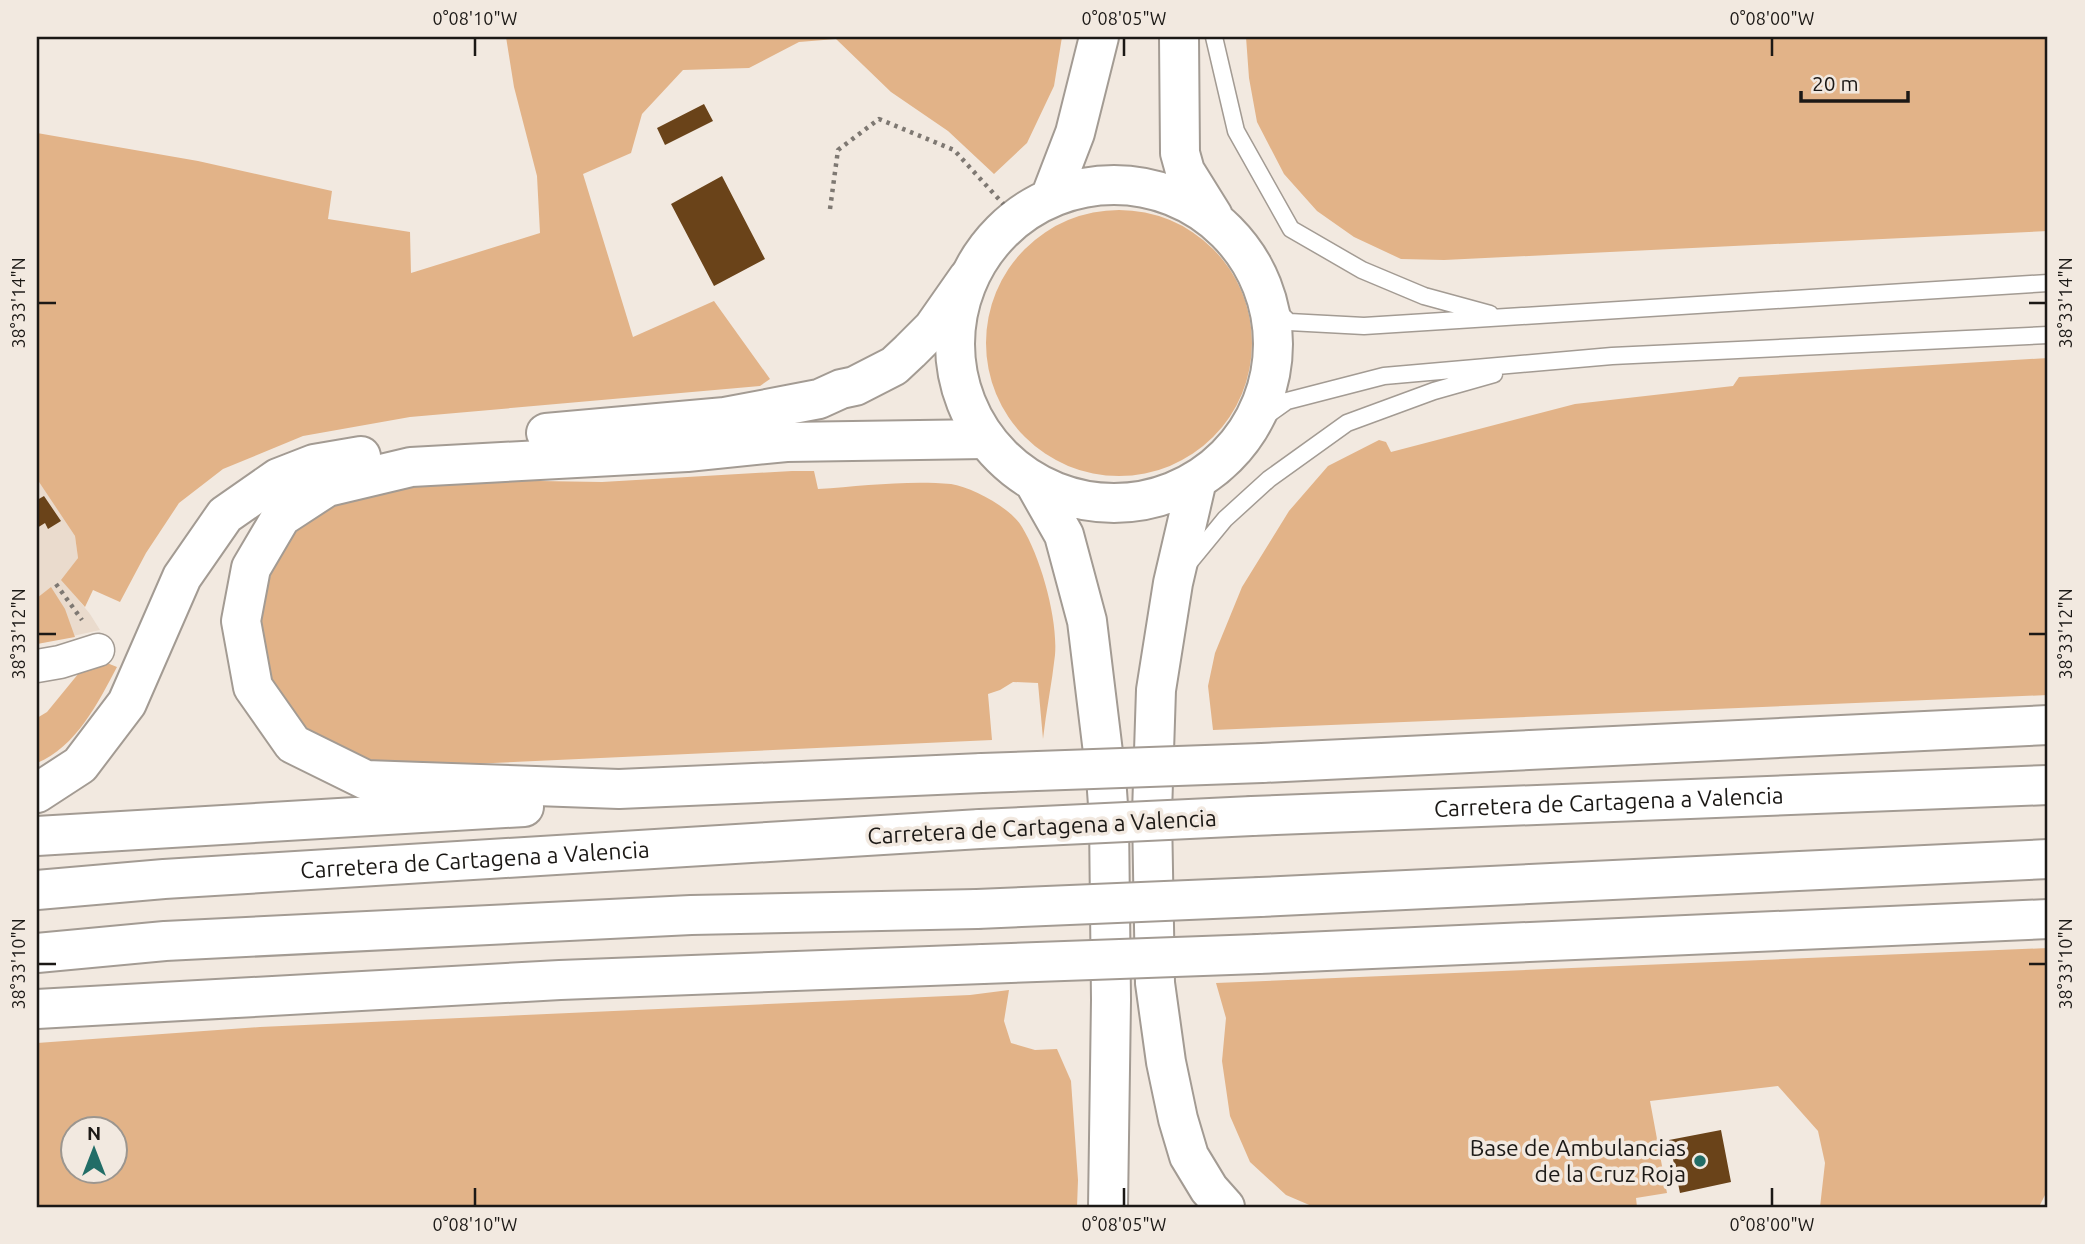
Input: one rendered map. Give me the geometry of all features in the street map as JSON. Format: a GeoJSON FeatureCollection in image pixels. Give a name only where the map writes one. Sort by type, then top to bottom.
{"type":"FeatureCollection","features":[{"type":"Feature","properties":{"kind":"main road"},"geometry":{"type":"LineString","coordinates":[[1050,198],[1075,133],[1099,37]]}},
{"type":"Feature","properties":{"kind":"main road"},"geometry":{"type":"LineString","coordinates":[[968,278],[956,319],[955,361],[965,402],[986,439],[1008,463],[1034,482],[1074,498],[1116,503],[1158,497],[1197,480],[1230,454],[1252,426],[1269,387],[1275,346],[1270,304],[1250,258],[1216,220],[1185,171],[1180,153],[1179,37]]}},
{"type":"Feature","properties":{"kind":"main road"},"geometry":{"type":"LineString","coordinates":[[37,793],[80,765],[127,703],[182,577],[225,515],[278,478],[314,464],[447,441],[652,425],[760,411],[819,399],[841,389],[856,386],[894,366],[933,328],[989,245],[1016,218],[1050,198],[1092,186],[1136,186],[1179,197],[1216,220]]}},
{"type":"Feature","properties":{"kind":"main road"},"geometry":{"type":"LineString","coordinates":[[986,439],[786,442],[687,452],[411,467],[327,487],[281,517],[251,568],[241,621],[253,687],[293,744],[366,780],[619,789],[1262,763],[2048,725]]}},
{"type":"Feature","properties":{"kind":"main road"},"geometry":{"type":"LineString","coordinates":[[1197,480],[1173,583],[1156,690],[1152,813],[1155,983],[1166,1062],[1189,1156],[1209,1189],[1225,1207]]}},
{"type":"Feature","properties":{"kind":"main road"},"geometry":{"type":"LineString","coordinates":[[1034,482],[1064,535],[1087,621],[1106,777],[1111,1000],[1108,1207]]}},
{"type":"Feature","properties":{"kind":"main road","name":"Carretera de Cartagena a Valencia"},"geometry":{"type":"LineString","coordinates":[[37,890],[164,879],[980,829],[2048,785]]}},
{"type":"Feature","properties":{"kind":"main road"},"geometry":{"type":"LineString","coordinates":[[37,836],[535,806],[619,789]]}},
{"type":"Feature","properties":{"kind":"main road"},"geometry":{"type":"LineString","coordinates":[[37,953],[164,941],[691,915],[977,909],[2048,859]]}},
{"type":"Feature","properties":{"kind":"main road"},"geometry":{"type":"LineString","coordinates":[[37,1009],[560,980],[1258,954],[2048,919]]}},
{"type":"Feature","properties":{"kind":"street"},"geometry":{"type":"LineString","coordinates":[[37,666],[98,650]]}},
{"type":"Feature","properties":{"kind":"lane"},"geometry":{"type":"LineString","coordinates":[[1214,37],[1236,131],[1291,229],[1374,276],[1424,296],[1506,318]]}},
{"type":"Feature","properties":{"kind":"lane"},"geometry":{"type":"LineString","coordinates":[[1270,304],[1289,322],[1364,326],[2048,283]]}},
{"type":"Feature","properties":{"kind":"lane"},"geometry":{"type":"LineString","coordinates":[[1252,426],[1287,401],[1384,376],[1612,356],[2048,335]]}},
{"type":"Feature","properties":{"kind":"lane"},"geometry":{"type":"LineString","coordinates":[[1173,583],[1225,519],[1269,479],[1347,423],[1434,391],[1530,363]]}},
{"type":"Feature","properties":{"kind":"path"},"geometry":{"type":"LineString","coordinates":[[830,209],[838,150],[879,119],[954,150],[1016,218]]}},
{"type":"Feature","properties":{"kind":"path"},"geometry":{"type":"LineString","coordinates":[[56,584],[79,615],[98,650]]}},
{"type":"Feature","properties":{"kind":"shaded area"},"geometry":{"type":"Polygon","coordinates":[[[506,37],[1062,37],[1054,86],[1027,143],[994,174],[948,131],[891,92],[836,39],[799,42],[749,68],[683,70],[642,114],[631,153],[583,174],[633,337],[714,301],[770,379],[760,386],[410,417],[303,436],[223,469],[179,503],[146,553],[120,602],[93,590],[85,607],[61,580],[78,558],[75,536],[37,479],[37,133],[198,161],[332,191],[328,219],[410,232],[411,273],[540,233],[537,176],[514,87],[506,37]]]}},
{"type":"Feature","properties":{"kind":"shaded area"},"geometry":{"type":"Polygon","coordinates":[[[1246,37],[2048,37],[2048,231],[1444,260],[1401,259],[1354,237],[1317,211],[1284,174],[1257,122],[1249,78],[1246,37]]]}},
{"type":"Feature","properties":{"kind":"shaded area"},"geometry":{"type":"Polygon","coordinates":[[[1119,210],[1170,220],[1193,232],[1213,249],[1230,269],[1242,292],[1252,343],[1242,394],[1230,417],[1213,437],[1193,454],[1170,466],[1119,476],[1068,466],[1045,454],[1025,437],[1008,417],[996,394],[986,343],[996,292],[1008,269],[1025,249],[1045,232],[1068,220],[1119,210]]]}},
{"type":"Feature","properties":{"kind":"shaded area"},"geometry":{"type":"Polygon","coordinates":[[[2048,358],[2048,695],[1213,730],[1208,686],[1215,653],[1242,587],[1289,511],[1328,466],[1379,440],[1386,442],[1391,452],[1575,404],[1733,386],[1739,377],[2048,358]]]}},
{"type":"Feature","properties":{"kind":"shaded area"},"geometry":{"type":"Polygon","coordinates":[[[814,471],[818,489],[901,483],[951,484],[969,489],[990,500],[1017,520],[1036,555],[1054,624],[1055,655],[1043,739],[1038,683],[1013,682],[988,694],[992,740],[449,765],[372,761],[325,742],[287,712],[265,668],[258,615],[275,562],[308,515],[357,491],[428,479],[602,482],[814,471]]]}},
{"type":"Feature","properties":{"kind":"shaded area"},"geometry":{"type":"Polygon","coordinates":[[[37,479],[75,536],[78,558],[62,580],[100,630],[37,644],[37,479]]]}},
{"type":"Feature","properties":{"kind":"shaded area"},"geometry":{"type":"Polygon","coordinates":[[[51,587],[65,609],[75,637],[37,644],[37,598],[51,587]]]}},
{"type":"Feature","properties":{"kind":"shaded area"},"geometry":{"type":"Polygon","coordinates":[[[92,657],[117,667],[94,709],[74,735],[51,756],[37,763],[37,718],[47,712],[92,657]]]}},
{"type":"Feature","properties":{"kind":"shaded area"},"geometry":{"type":"Polygon","coordinates":[[[2048,948],[2048,1189],[2039,1207],[1820,1207],[1825,1163],[1818,1131],[1778,1086],[1650,1101],[1667,1193],[1636,1198],[1637,1207],[1314,1207],[1286,1195],[1250,1162],[1230,1116],[1222,1061],[1226,1018],[1216,983],[2048,948]]]}},
{"type":"Feature","properties":{"kind":"shaded area"},"geometry":{"type":"Polygon","coordinates":[[[1009,990],[1004,1021],[1011,1043],[1035,1050],[1057,1049],[1071,1081],[1078,1180],[1077,1207],[37,1207],[37,1043],[260,1027],[970,995],[1009,990]]]}},
{"type":"Feature","properties":{"kind":"building"},"geometry":{"type":"Polygon","coordinates":[[[704,104],[713,121],[665,145],[657,128],[704,104]]]}},
{"type":"Feature","properties":{"kind":"building"},"geometry":{"type":"Polygon","coordinates":[[[722,176],[765,259],[714,286],[671,204],[722,176]]]}},
{"type":"Feature","properties":{"kind":"building"},"geometry":{"type":"Polygon","coordinates":[[[44,496],[61,521],[48,529],[45,523],[37,528],[37,500],[44,496]]]}},
{"type":"Feature","properties":{"kind":"building","name":"Base de Ambulancias de la Cruz Roja"},"geometry":{"type":"Polygon","coordinates":[[[1721,1130],[1731,1182],[1680,1193],[1669,1140],[1721,1130]]]}},
{"type":"Feature","properties":{"kind":"place","name":"Base de Ambulancias de la Cruz Roja"},"geometry":{"type":"Point","coordinates":[1700,1161]}}]}
